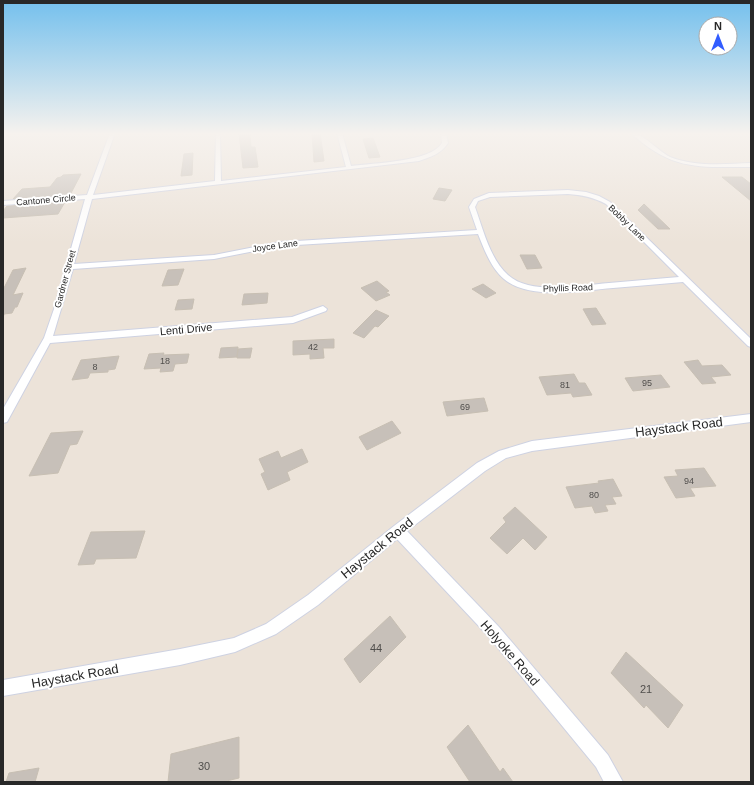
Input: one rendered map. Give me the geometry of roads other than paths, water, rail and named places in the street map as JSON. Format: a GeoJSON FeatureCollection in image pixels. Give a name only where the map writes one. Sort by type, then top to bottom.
{"type":"FeatureCollection","features":[{"type":"Feature","properties":{"kind":"street","name":"Gardner Street"},"geometry":{"type":"LineString","coordinates":[[3,419],[46,340],[58,309],[89,197],[99,170]]}},
{"type":"Feature","properties":{"kind":"street"},"geometry":{"type":"LineString","coordinates":[[218,170],[218,182]]}},
{"type":"Feature","properties":{"kind":"street","name":"Cantone Circle"},"geometry":{"type":"LineString","coordinates":[[3,203],[89,197],[334,170]]}},
{"type":"Feature","properties":{"kind":"street","name":"Bobby Lane"},"geometry":{"type":"LineString","coordinates":[[481,232],[472,207],[476,200],[489,195],[568,192],[597,197],[608,203],[751,344]]}},
{"type":"Feature","properties":{"kind":"street","name":"Joyce Lane"},"geometry":{"type":"LineString","coordinates":[[69,267],[214,257],[280,244],[481,232]]}},
{"type":"Feature","properties":{"kind":"street","name":"Phyllis Road"},"geometry":{"type":"LineString","coordinates":[[481,232],[499,269],[507,278],[521,285],[537,289],[556,290],[685,279]]}},
{"type":"Feature","properties":{"kind":"street","name":"Lenti Drive"},"geometry":{"type":"LineString","coordinates":[[46,340],[293,320],[323,309]]}},
{"type":"Feature","properties":{"kind":"street","name":"Haystack Road"},"geometry":{"type":"LineString","coordinates":[[3,688],[180,658],[235,644],[271,629],[313,600],[398,530],[481,467],[504,454],[532,446],[751,418]]}},
{"type":"Feature","properties":{"kind":"street","name":"Holyoke Road"},"geometry":{"type":"LineString","coordinates":[[398,530],[494,632],[602,760],[614,782]]}}]}
